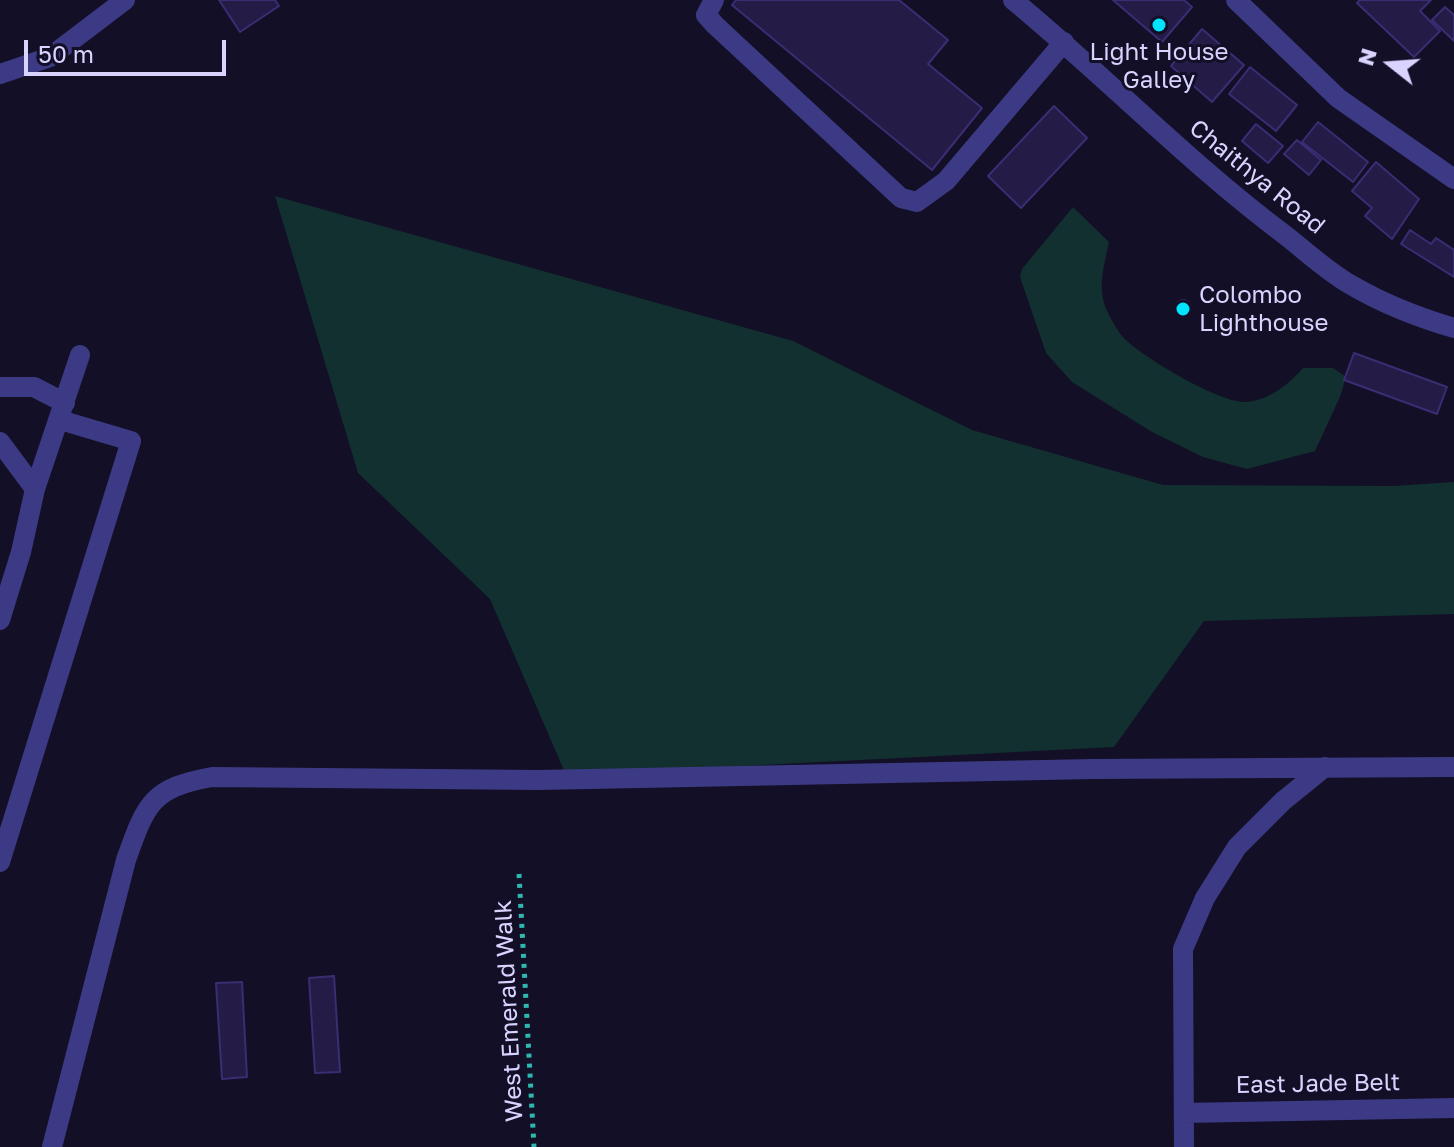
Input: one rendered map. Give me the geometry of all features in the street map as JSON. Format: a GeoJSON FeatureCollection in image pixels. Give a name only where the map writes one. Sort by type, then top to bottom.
{"type":"FeatureCollection","features":[{"type":"Feature","properties":{"kind":"street"},"geometry":{"type":"LineString","coordinates":[[0,74],[50,57],[125,0]]}},
{"type":"Feature","properties":{"kind":"street"},"geometry":{"type":"LineString","coordinates":[[714,0],[706,15],[715,25],[901,198],[917,202],[946,181],[1064,42]]}},
{"type":"Feature","properties":{"kind":"street","name":"Chaithya Road"},"geometry":{"type":"LineString","coordinates":[[1013,0],[1064,42],[1197,164],[1351,285],[1425,319],[1454,328]]}},
{"type":"Feature","properties":{"kind":"street"},"geometry":{"type":"LineString","coordinates":[[1236,0],[1338,98],[1454,179]]}},
{"type":"Feature","properties":{"kind":"street"},"geometry":{"type":"LineString","coordinates":[[0,620],[21,552],[35,489],[80,355]]}},
{"type":"Feature","properties":{"kind":"street"},"geometry":{"type":"LineString","coordinates":[[0,387],[34,387],[62,412],[131,441],[0,862]]}},
{"type":"Feature","properties":{"kind":"street"},"geometry":{"type":"LineString","coordinates":[[0,442],[35,489]]}},
{"type":"Feature","properties":{"kind":"street"},"geometry":{"type":"LineString","coordinates":[[1184,1147],[1183,949],[1205,898],[1237,847],[1283,801],[1325,767]]}},
{"type":"Feature","properties":{"kind":"street"},"geometry":{"type":"LineString","coordinates":[[52,1147],[126,860],[142,816],[161,793],[181,783],[212,777],[539,780],[1078,769],[1454,767]]}},
{"type":"Feature","properties":{"kind":"street","name":"East Jade Belt"},"geometry":{"type":"LineString","coordinates":[[1184,1113],[1454,1108]]}},
{"type":"Feature","properties":{"kind":"path","name":"West Emerald Walk"},"geometry":{"type":"LineString","coordinates":[[519,874],[534,1147]]}},
{"type":"Feature","properties":{"kind":"green space"},"geometry":{"type":"Polygon","coordinates":[[[275,196],[793,341],[972,430],[1163,485],[1394,486],[1454,482],[1454,614],[1204,621],[1114,747],[566,775],[490,599],[358,473],[275,196]]]}},
{"type":"Feature","properties":{"kind":"green space"},"geometry":{"type":"Polygon","coordinates":[[[1073,207],[1109,242],[1102,288],[1104,303],[1112,320],[1122,336],[1162,366],[1218,395],[1246,402],[1278,391],[1303,368],[1333,368],[1346,377],[1315,451],[1247,469],[1203,457],[1152,432],[1072,382],[1046,353],[1020,277],[1022,269],[1073,207]]]}},
{"type":"Feature","properties":{"kind":"building"},"geometry":{"type":"Polygon","coordinates":[[[219,0],[275,0],[279,6],[240,32],[219,0]]]}},
{"type":"Feature","properties":{"kind":"building"},"geometry":{"type":"Polygon","coordinates":[[[736,0],[899,0],[948,40],[928,64],[982,108],[932,170],[732,5],[736,0]]]}},
{"type":"Feature","properties":{"kind":"building","name":"Light House Galley"},"geometry":{"type":"Polygon","coordinates":[[[1113,0],[1184,0],[1192,7],[1162,42],[1113,0]]]}},
{"type":"Feature","properties":{"kind":"building"},"geometry":{"type":"Polygon","coordinates":[[[1360,0],[1431,0],[1420,11],[1440,31],[1414,57],[1357,3],[1360,0]]]}},
{"type":"Feature","properties":{"kind":"building"},"geometry":{"type":"Polygon","coordinates":[[[1445,7],[1454,15],[1454,41],[1432,20],[1445,7]]]}},
{"type":"Feature","properties":{"kind":"building"},"geometry":{"type":"Polygon","coordinates":[[[1202,29],[1244,65],[1212,102],[1171,66],[1202,29]]]}},
{"type":"Feature","properties":{"kind":"building"},"geometry":{"type":"Polygon","coordinates":[[[1250,67],[1297,105],[1276,131],[1229,94],[1250,67]]]}},
{"type":"Feature","properties":{"kind":"building"},"geometry":{"type":"Polygon","coordinates":[[[1054,106],[1087,138],[1021,208],[988,176],[1054,106]]]}},
{"type":"Feature","properties":{"kind":"building"},"geometry":{"type":"Polygon","coordinates":[[[1318,122],[1368,162],[1353,182],[1302,142],[1318,122]]]}},
{"type":"Feature","properties":{"kind":"building"},"geometry":{"type":"Polygon","coordinates":[[[1256,124],[1283,146],[1268,163],[1242,141],[1256,124]]]}},
{"type":"Feature","properties":{"kind":"building"},"geometry":{"type":"Polygon","coordinates":[[[1297,140],[1321,160],[1309,175],[1284,154],[1297,140]]]}},
{"type":"Feature","properties":{"kind":"building"},"geometry":{"type":"Polygon","coordinates":[[[1376,162],[1419,199],[1392,239],[1365,216],[1372,208],[1352,191],[1376,162]]]}},
{"type":"Feature","properties":{"kind":"building"},"geometry":{"type":"Polygon","coordinates":[[[1410,230],[1431,244],[1436,238],[1454,250],[1454,277],[1401,244],[1410,230]]]}},
{"type":"Feature","properties":{"kind":"building","name":"Colombo Lighthouse"},"geometry":{"type":"Polygon","coordinates":[[[1180,300],[1186,300],[1191,308],[1189,314],[1180,316],[1175,311],[1175,305],[1180,300]]]}},
{"type":"Feature","properties":{"kind":"building"},"geometry":{"type":"Polygon","coordinates":[[[1354,353],[1447,387],[1437,414],[1344,380],[1354,353]]]}},
{"type":"Feature","properties":{"kind":"building"},"geometry":{"type":"Polygon","coordinates":[[[334,976],[340,1072],[315,1073],[309,978],[334,976]]]}},
{"type":"Feature","properties":{"kind":"building"},"geometry":{"type":"Polygon","coordinates":[[[242,982],[247,1077],[222,1079],[216,983],[242,982]]]}},
{"type":"Feature","properties":{"kind":"place","name":"Light House Galley"},"geometry":{"type":"Point","coordinates":[1159,25]}},
{"type":"Feature","properties":{"kind":"place","name":"Colombo Lighthouse"},"geometry":{"type":"Point","coordinates":[1183,309]}}]}
